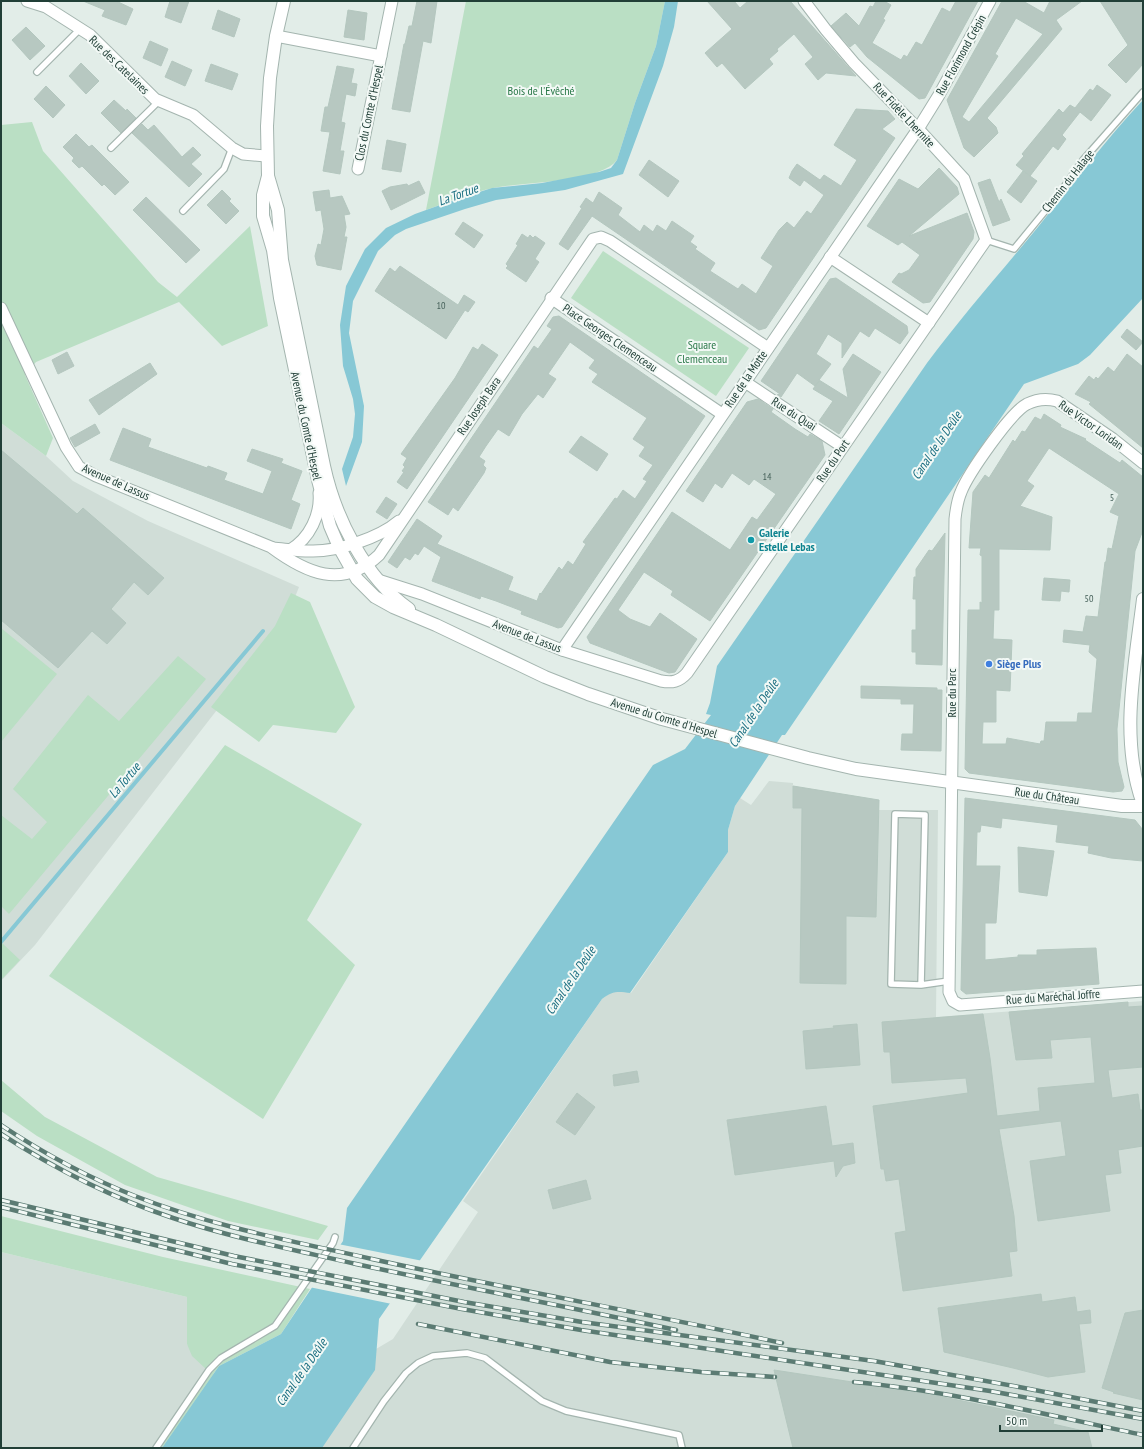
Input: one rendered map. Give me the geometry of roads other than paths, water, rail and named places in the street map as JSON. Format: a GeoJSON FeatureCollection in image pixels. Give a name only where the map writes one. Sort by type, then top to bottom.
{"type":"FeatureCollection","features":[{"type":"Feature","properties":{"kind":"street","name":"Rue des Catelaines"},"geometry":{"type":"LineString","coordinates":[[27,1],[46,7],[96,40],[149,94],[159,101],[193,115],[232,148],[243,154],[266,156]]}},
{"type":"Feature","properties":{"kind":"street","name":"Avenue du Comte d'Hespel"},"geometry":{"type":"LineString","coordinates":[[284,1],[276,36],[268,92],[266,156],[268,176],[278,210],[282,260],[326,478],[339,518],[378,580],[398,601],[436,625]]}},
{"type":"Feature","properties":{"kind":"street","name":"Clos du Comte d'Hespel"},"geometry":{"type":"LineString","coordinates":[[358,169],[392,1]]}},
{"type":"Feature","properties":{"kind":"street","name":"Rue Fidèle Lhermite"},"geometry":{"type":"LineString","coordinates":[[804,1],[854,63],[918,128],[964,179],[986,240]]}},
{"type":"Feature","properties":{"kind":"street","name":"Rue Florimond Crépin"},"geometry":{"type":"LineString","coordinates":[[931,108],[990,1]]}},
{"type":"Feature","properties":{"kind":"street","name":"Clos du Comte d'Hespel"},"geometry":{"type":"LineString","coordinates":[[276,36],[381,56]]}},
{"type":"Feature","properties":{"kind":"street","name":"Rue de la Motte"},"geometry":{"type":"LineString","coordinates":[[562,650],[931,108]]}},
{"type":"Feature","properties":{"kind":"street","name":"Avenue du Comte d'Hespel"},"geometry":{"type":"LineString","coordinates":[[268,176],[263,195],[263,216],[273,250],[279,293],[318,480],[330,526],[339,547],[363,586],[375,597],[393,607],[436,625],[545,677],[588,694],[662,719],[808,758],[856,769],[952,783]]}},
{"type":"Feature","properties":{"kind":"street","name":"Place Georges Clemenceau"},"geometry":{"type":"LineString","coordinates":[[722,414],[551,298],[590,242],[601,237],[610,241],[768,348]]}},
{"type":"Feature","properties":{"kind":"street","name":"Rue du Port"},"geometry":{"type":"LineString","coordinates":[[680,680],[692,667],[986,240]]}},
{"type":"Feature","properties":{"kind":"street"},"geometry":{"type":"LineString","coordinates":[[830,257],[929,323]]}},
{"type":"Feature","properties":{"kind":"street","name":"Rue Joseph Bara"},"geometry":{"type":"LineString","coordinates":[[353,572],[368,565],[379,555],[551,298]]}},
{"type":"Feature","properties":{"kind":"street","name":"Avenue de Lassus"},"geometry":{"type":"LineString","coordinates":[[1,308],[66,447],[79,467],[271,547],[291,561],[311,572],[330,575],[353,572]]}},
{"type":"Feature","properties":{"kind":"street","name":"Rue du Quai"},"geometry":{"type":"LineString","coordinates":[[745,382],[843,447]]}},
{"type":"Feature","properties":{"kind":"street","name":"Rue Victor Loridan"},"geometry":{"type":"LineString","coordinates":[[1035,400],[1047,398],[1057,401],[1113,439],[1143,463]]}},
{"type":"Feature","properties":{"kind":"street","name":"Rue du Parc"},"geometry":{"type":"LineString","coordinates":[[963,1004],[955,1003],[951,1000],[948,992],[955,519],[957,503],[968,478],[1004,426],[1021,408],[1035,400]]}},
{"type":"Feature","properties":{"kind":"street"},"geometry":{"type":"LineString","coordinates":[[290,550],[300,543],[314,522],[319,506],[318,480]]}},
{"type":"Feature","properties":{"kind":"street","name":"Rue Joseph Bara"},"geometry":{"type":"LineString","coordinates":[[339,547],[382,532],[407,514]]}},
{"type":"Feature","properties":{"kind":"street","name":"Avenue de Lassus"},"geometry":{"type":"LineString","coordinates":[[271,547],[290,550],[318,551],[339,547]]}},
{"type":"Feature","properties":{"kind":"street","name":"Avenue de Lassus"},"geometry":{"type":"LineString","coordinates":[[378,580],[412,590],[562,650],[661,681],[673,682],[680,680]]}},
{"type":"Feature","properties":{"kind":"street"},"geometry":{"type":"LineString","coordinates":[[1143,599],[1130,722],[1133,764],[1143,805]]}},
{"type":"Feature","properties":{"kind":"street","name":"Rue du Château"},"geometry":{"type":"LineString","coordinates":[[952,783],[1122,806],[1143,805]]}},
{"type":"Feature","properties":{"kind":"street","name":"Rue du Maréchal Joffre"},"geometry":{"type":"LineString","coordinates":[[963,1004],[1143,991]]}},
{"type":"Feature","properties":{"kind":"lane","name":"Rue des Catelaines"},"geometry":{"type":"LineString","coordinates":[[37,72],[80,29]]}},
{"type":"Feature","properties":{"kind":"lane","name":"Chemin du Halage"},"geometry":{"type":"LineString","coordinates":[[986,240],[1014,249],[1059,194],[1083,160],[1143,92]]}},
{"type":"Feature","properties":{"kind":"lane","name":"Rue des Catelaines"},"geometry":{"type":"LineString","coordinates":[[111,148],[159,101]]}},
{"type":"Feature","properties":{"kind":"lane"},"geometry":{"type":"LineString","coordinates":[[183,211],[224,169],[232,148]]}},
{"type":"Feature","properties":{"kind":"lane"},"geometry":{"type":"LineString","coordinates":[[921,985],[924,815],[895,814],[891,984],[921,985],[949,981]]}},
{"type":"Feature","properties":{"kind":"lane"},"geometry":{"type":"LineString","coordinates":[[156,1448],[209,1370],[222,1358],[275,1326],[304,1286],[335,1237]]}},
{"type":"Feature","properties":{"kind":"lane"},"geometry":{"type":"LineString","coordinates":[[353,1448],[384,1401],[406,1373],[418,1363],[434,1356],[468,1353],[485,1358],[528,1392],[555,1407],[566,1411],[679,1435],[682,1448]]}},
{"type":"Feature","properties":{"kind":"water"},"geometry":{"type":"Polygon","coordinates":[[[665,1],[678,1],[674,27],[663,66],[623,174],[565,190],[496,200],[465,209],[406,229],[395,235],[378,251],[353,301],[349,333],[364,406],[362,442],[346,486],[342,469],[353,437],[355,414],[353,399],[343,366],[340,325],[346,286],[365,249],[386,228],[415,214],[454,200],[492,188],[542,183],[599,172],[611,168],[617,160],[635,103],[656,46],[665,1]]]}},
{"type":"Feature","properties":{"kind":"water","name":"Canal de la Deûle"},"geometry":{"type":"Polygon","coordinates":[[[1143,100],[1143,298],[1090,355],[1078,364],[1024,384],[785,735],[782,735],[735,806],[728,830],[728,852],[630,993],[615,992],[602,999],[379,1319],[375,1370],[322,1448],[162,1448],[219,1366],[281,1334],[343,1241],[347,1208],[653,765],[685,749],[711,715],[706,714],[710,703],[717,666],[927,363],[1102,146],[1143,100]]]}},
{"type":"Feature","properties":{"kind":"waterway","name":"La Tortue"},"geometry":{"type":"LineString","coordinates":[[1,942],[263,631]]}},
{"type":"Feature","properties":{"kind":"railway"},"geometry":{"type":"LineString","coordinates":[[1,1125],[49,1155],[83,1173],[135,1196],[193,1216],[282,1239],[423,1270],[782,1343]]}},
{"type":"Feature","properties":{"kind":"railway"},"geometry":{"type":"LineString","coordinates":[[1,1134],[63,1171],[106,1192],[150,1210],[218,1232],[356,1264],[676,1330]]}},
{"type":"Feature","properties":{"kind":"railway"},"geometry":{"type":"LineString","coordinates":[[1,1200],[234,1256],[464,1302],[582,1322],[874,1361],[1143,1411]]}},
{"type":"Feature","properties":{"kind":"railway"},"geometry":{"type":"LineString","coordinates":[[1,1207],[232,1264],[462,1309],[581,1330],[990,1391],[1143,1419]]}},
{"type":"Feature","properties":{"kind":"railway"},"geometry":{"type":"LineString","coordinates":[[418,1324],[610,1362],[701,1372],[775,1377]]}},
{"type":"Feature","properties":{"kind":"railway"},"geometry":{"type":"LineString","coordinates":[[854,1382],[963,1397],[1143,1435]]}},
{"type":"Feature","properties":{"kind":"place","name":"Galerie Estelle Lebas"},"geometry":{"type":"Point","coordinates":[751,540]}},
{"type":"Feature","properties":{"kind":"place","name":"Siège Plus"},"geometry":{"type":"Point","coordinates":[989,664]}},
{"type":"Feature","properties":{"kind":"park label","name":"Bois de l'Évêché"},"geometry":{"type":"Point","coordinates":[541,91]}},
{"type":"Feature","properties":{"kind":"park label","name":"Square Clemenceau"},"geometry":{"type":"Point","coordinates":[702,352]}}]}
